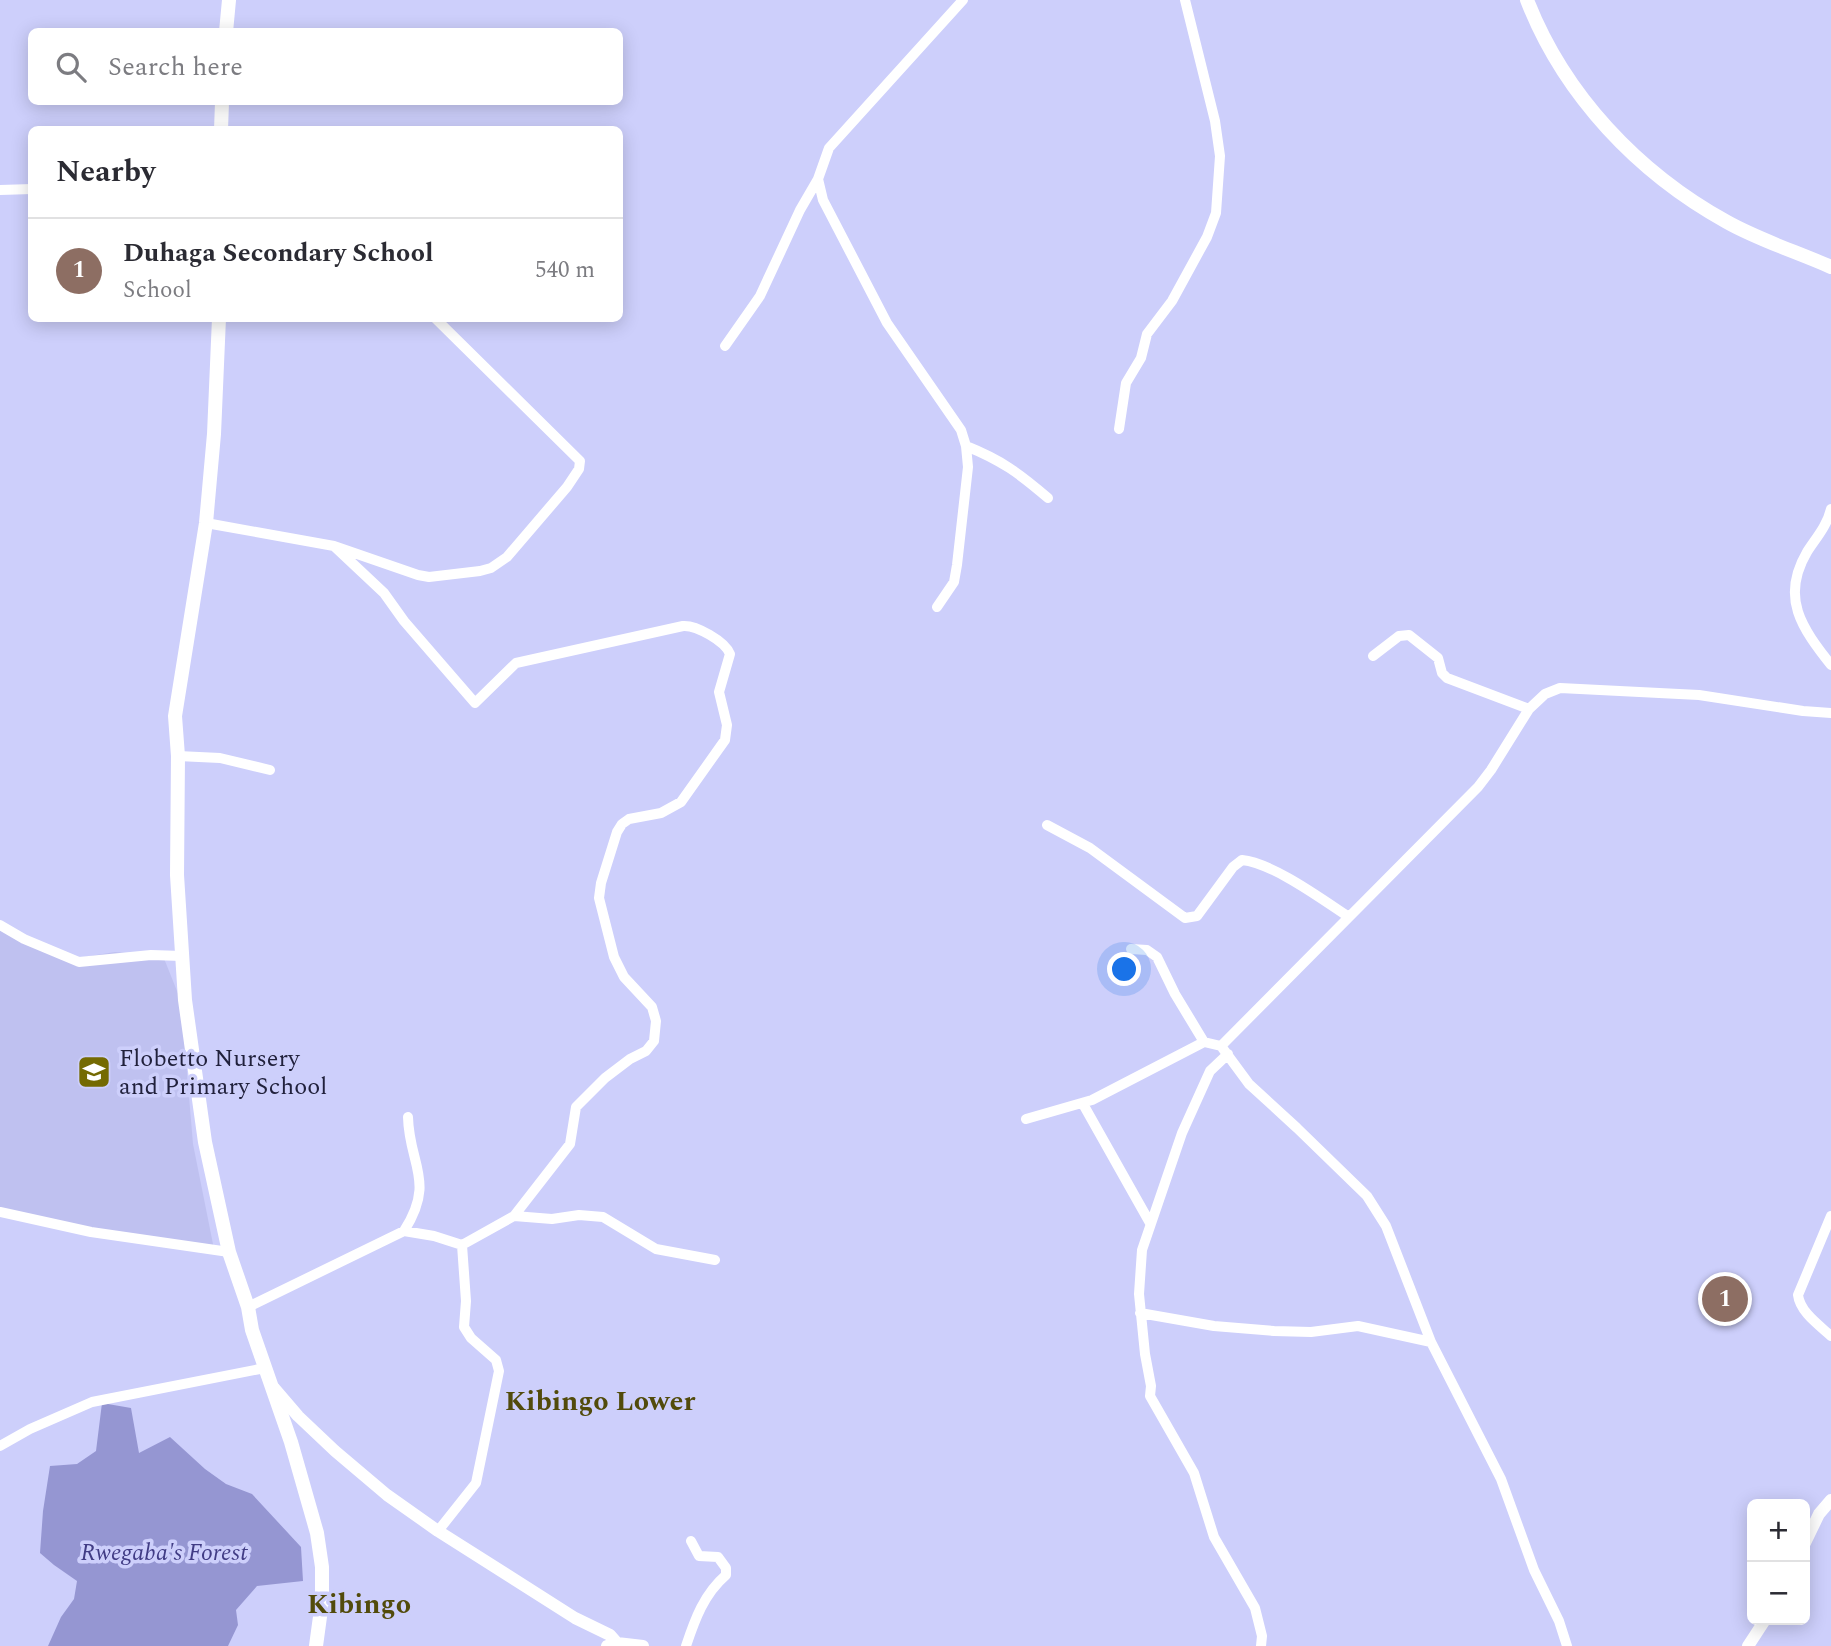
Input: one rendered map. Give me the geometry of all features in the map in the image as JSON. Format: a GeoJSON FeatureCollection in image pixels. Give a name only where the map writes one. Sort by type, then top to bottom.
{"type":"FeatureCollection","features":[{"type":"Feature","properties":{"kind":"main road"},"geometry":{"type":"LineString","coordinates":[[226,28],[229,0]]}},
{"type":"Feature","properties":{"kind":"main road"},"geometry":{"type":"LineString","coordinates":[[1527,0],[1562,71],[1583,100],[1647,168],[1677,192],[1730,224],[1831,267]]}},
{"type":"Feature","properties":{"kind":"main road"},"geometry":{"type":"LineString","coordinates":[[221,126],[222,105]]}},
{"type":"Feature","properties":{"kind":"main road"},"geometry":{"type":"LineString","coordinates":[[219,322],[214,434],[206,523],[174,716],[178,756],[177,875],[185,1000],[205,1142],[229,1252],[248,1307],[251,1330],[294,1454],[317,1533],[322,1567],[322,1602],[316,1646]]}},
{"type":"Feature","properties":{"kind":"street"},"geometry":{"type":"LineString","coordinates":[[725,346],[760,296],[800,210],[818,179],[829,148],[963,0]]}},
{"type":"Feature","properties":{"kind":"street"},"geometry":{"type":"LineString","coordinates":[[1119,429],[1126,383],[1141,358],[1147,334],[1172,301],[1207,237],[1216,212],[1220,181],[1217,132],[1185,0]]}},
{"type":"Feature","properties":{"kind":"street"},"geometry":{"type":"LineString","coordinates":[[818,179],[823,200],[887,323],[961,430],[966,446],[968,467],[954,582],[937,607]]}},
{"type":"Feature","properties":{"kind":"street"},"geometry":{"type":"LineString","coordinates":[[0,190],[28,189]]}},
{"type":"Feature","properties":{"kind":"street"},"geometry":{"type":"LineString","coordinates":[[206,523],[334,546],[399,570],[429,577],[491,568],[507,557],[567,487],[580,466],[577,457],[500,385],[439,322]]}},
{"type":"Feature","properties":{"kind":"street"},"geometry":{"type":"LineString","coordinates":[[966,446],[997,458],[1048,498]]}},
{"type":"Feature","properties":{"kind":"street"},"geometry":{"type":"LineString","coordinates":[[1831,509],[1827,522],[1800,564],[1793,588],[1804,626],[1831,665]]}},
{"type":"Feature","properties":{"kind":"street"},"geometry":{"type":"LineString","coordinates":[[334,546],[384,593],[404,621],[475,703],[516,663],[682,626],[691,626],[730,651],[719,692],[727,724],[725,740],[681,802],[661,813],[629,819],[622,824],[601,883],[599,898],[614,957],[624,977],[652,1007],[656,1021],[654,1041],[646,1051],[630,1059],[606,1078],[576,1107],[570,1144],[514,1216],[462,1245],[434,1236],[404,1231]]}},
{"type":"Feature","properties":{"kind":"street"},"geometry":{"type":"LineString","coordinates":[[1373,656],[1399,636],[1409,635],[1440,660],[1441,671],[1447,678],[1528,709]]}},
{"type":"Feature","properties":{"kind":"street"},"geometry":{"type":"LineString","coordinates":[[1261,1646],[1262,1636],[1255,1608],[1214,1537],[1194,1474],[1150,1396],[1151,1386],[1140,1313],[1139,1274],[1142,1250],[1182,1133],[1210,1071],[1224,1050],[1349,917],[1478,787],[1528,709],[1545,694],[1560,688],[1699,695],[1831,713]]}},
{"type":"Feature","properties":{"kind":"street"},"geometry":{"type":"LineString","coordinates":[[178,756],[219,758],[270,771]]}},
{"type":"Feature","properties":{"kind":"street"},"geometry":{"type":"LineString","coordinates":[[1047,825],[1090,848],[1185,918],[1196,916],[1233,867],[1242,860],[1264,867],[1304,888],[1349,917]]}},
{"type":"Feature","properties":{"kind":"street"},"geometry":{"type":"LineString","coordinates":[[0,925],[24,939],[79,962],[150,955],[182,957]]}},
{"type":"Feature","properties":{"kind":"street"},"geometry":{"type":"LineString","coordinates":[[1130,949],[1147,950],[1157,957],[1204,1042],[1224,1050],[1249,1084],[1367,1196],[1376,1209],[1386,1226],[1431,1342],[1496,1469],[1534,1570],[1559,1621],[1567,1646]]}},
{"type":"Feature","properties":{"kind":"street"},"geometry":{"type":"LineString","coordinates":[[1026,1119],[1083,1104],[1204,1042]]}},
{"type":"Feature","properties":{"kind":"street"},"geometry":{"type":"LineString","coordinates":[[1083,1104],[1150,1223]]}},
{"type":"Feature","properties":{"kind":"street"},"geometry":{"type":"LineString","coordinates":[[248,1307],[404,1231],[417,1208],[419,1189],[418,1164],[408,1131],[408,1117]]}},
{"type":"Feature","properties":{"kind":"street"},"geometry":{"type":"LineString","coordinates":[[0,1212],[91,1232],[229,1252]]}},
{"type":"Feature","properties":{"kind":"street"},"geometry":{"type":"LineString","coordinates":[[514,1216],[552,1219],[579,1215],[603,1217],[656,1249],[715,1260]]}},
{"type":"Feature","properties":{"kind":"street"},"geometry":{"type":"LineString","coordinates":[[1831,1216],[1798,1295],[1799,1303],[1831,1336]]}},
{"type":"Feature","properties":{"kind":"street"},"geometry":{"type":"LineString","coordinates":[[438,1531],[476,1483],[499,1371],[496,1360],[471,1338],[464,1327],[466,1301],[462,1245]]}},
{"type":"Feature","properties":{"kind":"street"},"geometry":{"type":"LineString","coordinates":[[1140,1313],[1214,1326],[1274,1331],[1311,1332],[1358,1325],[1431,1342]]}},
{"type":"Feature","properties":{"kind":"street"},"geometry":{"type":"LineString","coordinates":[[0,1446],[92,1402],[265,1368]]}},
{"type":"Feature","properties":{"kind":"street"},"geometry":{"type":"LineString","coordinates":[[271,1384],[298,1416],[335,1451],[387,1495],[438,1531],[575,1618],[610,1635],[612,1644],[643,1646]]}},
{"type":"Feature","properties":{"kind":"street"},"geometry":{"type":"LineString","coordinates":[[1810,1533],[1819,1514],[1831,1500]]}},
{"type":"Feature","properties":{"kind":"street"},"geometry":{"type":"LineString","coordinates":[[686,1646],[699,1608],[715,1584],[726,1574],[726,1568],[718,1558],[699,1556],[691,1541]]}},
{"type":"Feature","properties":{"kind":"street"},"geometry":{"type":"LineString","coordinates":[[1748,1646],[1762,1625]]}},
{"type":"Feature","properties":{"kind":"shaded area","name":"Flobetto Nursery and Primary School"},"geometry":{"type":"Polygon","coordinates":[[[0,930],[71,959],[115,952],[163,956],[181,1001],[193,1144],[215,1254],[0,1209],[0,930]]]}},
{"type":"Feature","properties":{"kind":"green space","name":"Rwegaba's Forest"},"geometry":{"type":"Polygon","coordinates":[[[102,1403],[131,1408],[139,1453],[170,1437],[226,1484],[252,1494],[301,1547],[303,1581],[257,1586],[236,1610],[238,1625],[228,1646],[48,1646],[61,1617],[74,1599],[77,1581],[40,1553],[50,1466],[77,1464],[96,1451],[102,1403]]]}},
{"type":"Feature","properties":{"kind":"place","name":"Flobetto Nursery and Primary School"},"geometry":{"type":"Point","coordinates":[94,1072]}},
{"type":"Feature","properties":{"kind":"place","name":"Duhaga Secondary School"},"geometry":{"type":"Point","coordinates":[1725,1299]}},
{"type":"Feature","properties":{"kind":"district","name":"Kibingo Lower"},"geometry":{"type":"Point","coordinates":[600,1400]}},
{"type":"Feature","properties":{"kind":"district","name":"Kibingo"},"geometry":{"type":"Point","coordinates":[359,1603]}}]}
